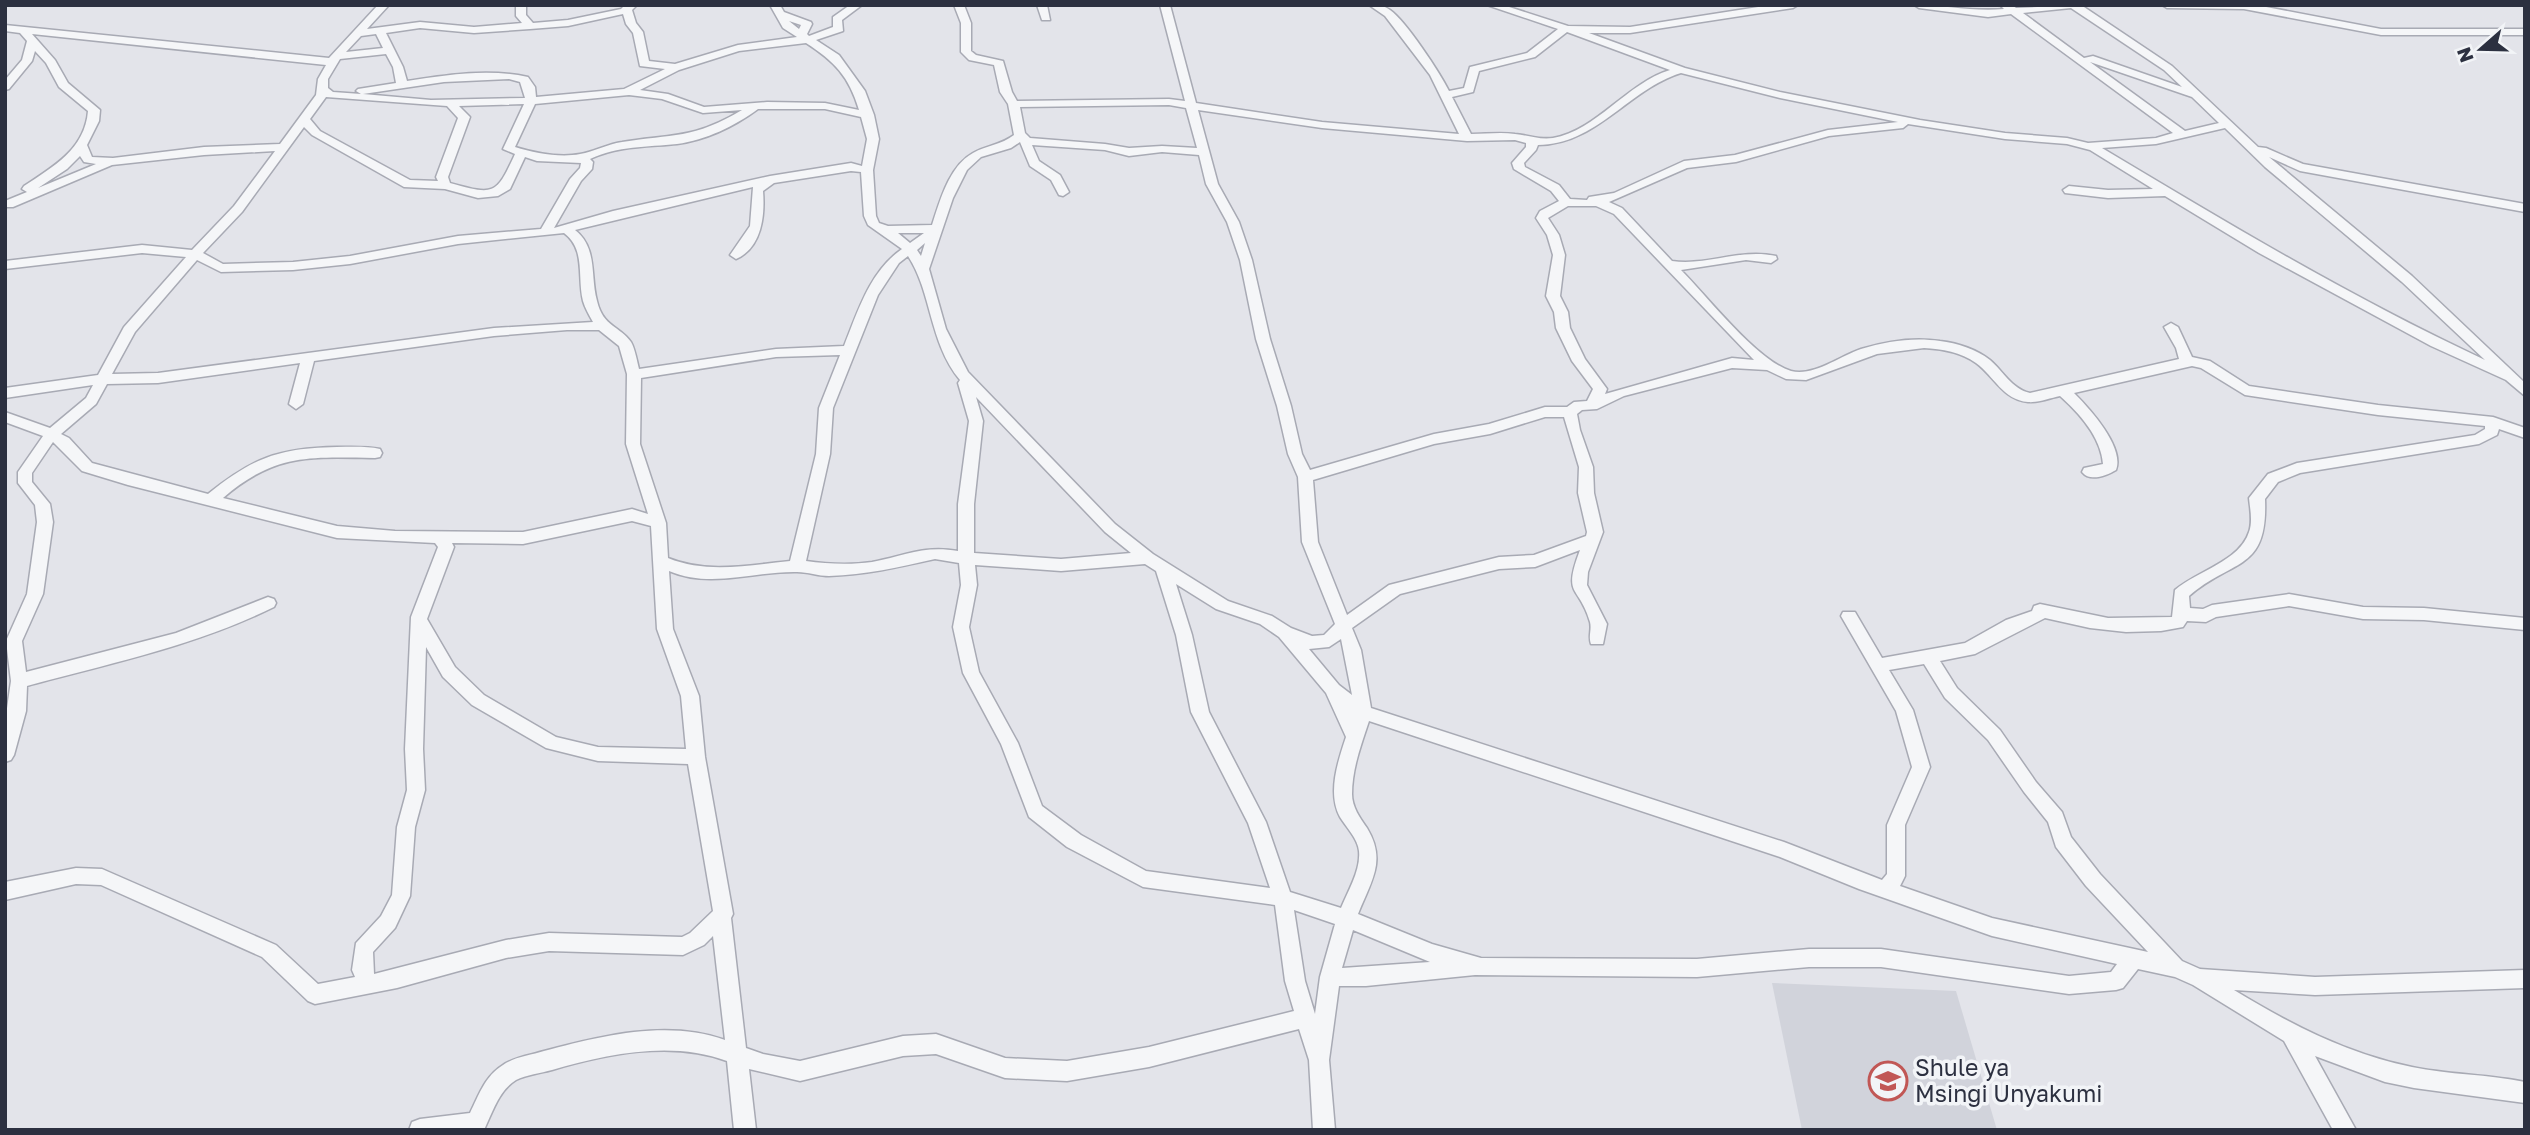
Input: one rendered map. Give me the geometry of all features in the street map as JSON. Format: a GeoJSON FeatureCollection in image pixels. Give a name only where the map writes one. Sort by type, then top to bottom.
{"type":"FeatureCollection","features":[{"type":"Feature","properties":{"kind":"street"},"geometry":{"type":"LineString","coordinates":[[326,92],[323,79],[334,59],[361,33],[384,5]]}},
{"type":"Feature","properties":{"kind":"street"},"geometry":{"type":"LineString","coordinates":[[521,5],[521,16],[530,26]]}},
{"type":"Feature","properties":{"kind":"street"},"geometry":{"type":"LineString","coordinates":[[326,92],[411,102],[529,101],[613,93],[643,86],[677,67],[754,44],[836,33],[839,29],[837,19],[857,5]]}},
{"type":"Feature","properties":{"kind":"street"},"geometry":{"type":"LineString","coordinates":[[959,5],[966,26],[966,52],[973,58],[999,63],[1006,92],[1014,104],[1023,136],[1037,168],[1056,178],[1063,192]]}},
{"type":"Feature","properties":{"kind":"street"},"geometry":{"type":"LineString","coordinates":[[965,5],[975,16],[966,26]]}},
{"type":"Feature","properties":{"kind":"street"},"geometry":{"type":"LineString","coordinates":[[1042,5],[1046,18]]}},
{"type":"Feature","properties":{"kind":"street"},"geometry":{"type":"LineString","coordinates":[[1182,5],[1166,9],[1189,99],[1212,184],[1233,222],[1246,260],[1263,339],[1284,406],[1295,454],[1305,477],[1310,541],[1353,650],[1363,712],[1354,735],[1343,796],[1347,812],[1368,846],[1368,864],[1346,919],[1330,977],[1319,1060],[1324,1130]]}},
{"type":"Feature","properties":{"kind":"street"},"geometry":{"type":"LineString","coordinates":[[1374,5],[1389,14],[1402,36],[1422,56],[1446,95],[1467,138]]}},
{"type":"Feature","properties":{"kind":"street"},"geometry":{"type":"LineString","coordinates":[[1492,5],[1681,70],[1792,98],[1920,123],[2086,145],[2137,144],[2228,124]]}},
{"type":"Feature","properties":{"kind":"street"},"geometry":{"type":"LineString","coordinates":[[1446,95],[1469,90],[1474,69],[1536,53],[1565,29],[1630,30],[1793,5]]}},
{"type":"Feature","properties":{"kind":"street"},"geometry":{"type":"LineString","coordinates":[[1919,5],[1962,12],[2069,5]]}},
{"type":"Feature","properties":{"kind":"street"},"geometry":{"type":"LineString","coordinates":[[2074,5],[2162,64],[2245,142],[2407,279],[2518,385]]}},
{"type":"Feature","properties":{"kind":"street"},"geometry":{"type":"LineString","coordinates":[[2167,5],[2257,8],[2372,31],[2525,32]]}},
{"type":"Feature","properties":{"kind":"street"},"geometry":{"type":"LineString","coordinates":[[361,33],[421,25],[466,30],[583,21],[630,7],[631,24],[638,32],[644,64],[677,67]]}},
{"type":"Feature","properties":{"kind":"street"},"geometry":{"type":"LineString","coordinates":[[777,8],[805,23],[837,23]]}},
{"type":"Feature","properties":{"kind":"street"},"geometry":{"type":"LineString","coordinates":[[777,8],[787,26],[835,57],[859,91],[873,139],[868,164],[870,216],[874,225],[886,230],[909,248],[923,269],[939,329],[962,374],[976,421],[968,467],[965,537],[970,585],[961,634],[971,673],[1009,743],[1035,811],[1074,841],[1143,879],[1283,898],[1346,919],[1430,953],[1481,967]]}},
{"type":"Feature","properties":{"kind":"street"},"geometry":{"type":"LineString","coordinates":[[2010,8],[2183,135]]}},
{"type":"Feature","properties":{"kind":"street"},"geometry":{"type":"LineString","coordinates":[[805,23],[805,37]]}},
{"type":"Feature","properties":{"kind":"street"},"geometry":{"type":"LineString","coordinates":[[5,28],[334,59],[389,50]]}},
{"type":"Feature","properties":{"kind":"street"},"geometry":{"type":"LineString","coordinates":[[7,205],[63,166],[81,148],[95,114],[84,99],[63,85],[51,62],[23,30]]}},
{"type":"Feature","properties":{"kind":"street"},"geometry":{"type":"LineString","coordinates":[[379,30],[398,67],[402,85]]}},
{"type":"Feature","properties":{"kind":"street"},"geometry":{"type":"LineString","coordinates":[[5,87],[27,61],[33,40]]}},
{"type":"Feature","properties":{"kind":"street"},"geometry":{"type":"LineString","coordinates":[[2067,49],[2195,96]]}},
{"type":"Feature","properties":{"kind":"street"},"geometry":{"type":"LineString","coordinates":[[1014,104],[1169,102],[1189,99],[1322,125],[1467,138],[1515,137],[1553,142],[1564,139],[1595,121],[1652,79],[1681,70]]}},
{"type":"Feature","properties":{"kind":"street"},"geometry":{"type":"LineString","coordinates":[[5,755],[18,711],[19,681],[14,641],[35,594],[45,523],[42,505],[28,489],[24,476],[31,460],[51,435],[91,401],[129,330],[238,209],[326,92],[450,79],[519,77],[527,82],[529,101],[524,118],[515,130],[509,146],[511,151],[582,158],[601,148],[623,142],[686,139],[734,122],[755,106]]}},
{"type":"Feature","properties":{"kind":"street"},"geometry":{"type":"LineString","coordinates":[[613,93],[664,96],[702,110],[755,106],[825,106],[867,115]]}},
{"type":"Feature","properties":{"kind":"street"},"geometry":{"type":"LineString","coordinates":[[445,185],[442,177],[464,117],[449,102]]}},
{"type":"Feature","properties":{"kind":"street"},"geometry":{"type":"LineString","coordinates":[[305,121],[316,132],[402,181],[445,185],[478,194],[500,191],[510,181],[520,153]]}},
{"type":"Feature","properties":{"kind":"street"},"geometry":{"type":"LineString","coordinates":[[1592,406],[1600,389],[1579,361],[1563,328],[1561,312],[1553,296],[1559,255],[1553,234],[1542,218],[1548,210],[1566,202],[1590,204],[1593,200],[1618,196],[1684,165],[1736,158],[1828,133],[1920,123]]}},
{"type":"Feature","properties":{"kind":"street"},"geometry":{"type":"LineString","coordinates":[[923,269],[947,198],[962,168],[977,155],[1012,143],[1023,136],[1129,152],[1162,149],[1205,152]]}},
{"type":"Feature","properties":{"kind":"street"},"geometry":{"type":"LineString","coordinates":[[1532,141],[1532,148],[1518,163],[1520,169],[1555,188],[1566,202]]}},
{"type":"Feature","properties":{"kind":"street"},"geometry":{"type":"LineString","coordinates":[[2245,142],[2300,167],[2525,208]]}},
{"type":"Feature","properties":{"kind":"street"},"geometry":{"type":"LineString","coordinates":[[2086,145],[2132,168],[2306,274],[2518,385]]}},
{"type":"Feature","properties":{"kind":"street"},"geometry":{"type":"LineString","coordinates":[[1031,154],[1076,146]]}},
{"type":"Feature","properties":{"kind":"street"},"geometry":{"type":"LineString","coordinates":[[81,148],[83,155],[93,162],[113,162],[204,151],[286,147]]}},
{"type":"Feature","properties":{"kind":"street"},"geometry":{"type":"LineString","coordinates":[[546,231],[576,179],[586,169],[587,162],[582,158]]}},
{"type":"Feature","properties":{"kind":"street"},"geometry":{"type":"LineString","coordinates":[[7,205],[113,162]]}},
{"type":"Feature","properties":{"kind":"street"},"geometry":{"type":"LineString","coordinates":[[5,265],[142,250],[195,254],[221,268],[274,268],[350,260],[458,240],[566,229],[614,215],[770,180],[868,164]]}},
{"type":"Feature","properties":{"kind":"street"},"geometry":{"type":"LineString","coordinates":[[736,254],[753,237],[758,225],[757,191],[770,180]]}},
{"type":"Feature","properties":{"kind":"street"},"geometry":{"type":"LineString","coordinates":[[2068,190],[2108,194],[2169,192]]}},
{"type":"Feature","properties":{"kind":"street"},"geometry":{"type":"LineString","coordinates":[[1618,196],[1618,211]]}},
{"type":"Feature","properties":{"kind":"street"},"geometry":{"type":"LineString","coordinates":[[1593,200],[1618,211],[1769,366]]}},
{"type":"Feature","properties":{"kind":"street"},"geometry":{"type":"LineString","coordinates":[[886,230],[937,228]]}},
{"type":"Feature","properties":{"kind":"street"},"geometry":{"type":"LineString","coordinates":[[797,566],[823,454],[826,408],[872,295],[894,260],[937,228]]}},
{"type":"Feature","properties":{"kind":"street"},"geometry":{"type":"LineString","coordinates":[[566,229],[580,241],[586,257],[590,302],[602,326],[625,344],[635,374],[633,444],[658,523],[665,629],[690,696],[696,757],[723,914],[721,916],[734,1053],[743,1094],[746,1130]]}},
{"type":"Feature","properties":{"kind":"street"},"geometry":{"type":"LineString","coordinates":[[1669,264],[1692,269],[1737,258],[1771,259]]}},
{"type":"Feature","properties":{"kind":"street"},"geometry":{"type":"LineString","coordinates":[[5,393],[102,379],[158,378],[494,332],[602,326]]}},
{"type":"Feature","properties":{"kind":"street"},"geometry":{"type":"LineString","coordinates":[[2171,327],[2183,348],[2186,361]]}},
{"type":"Feature","properties":{"kind":"street"},"geometry":{"type":"LineString","coordinates":[[1732,363],[1738,352],[1734,333]]}},
{"type":"Feature","properties":{"kind":"street"},"geometry":{"type":"LineString","coordinates":[[1305,477],[1434,439],[1490,429],[1545,412],[1570,412],[1578,405],[1592,406],[1619,393],[1732,363],[1769,366],[1787,374],[1810,376],[1828,372],[1870,351],[1928,344],[1953,348],[1980,359],[2009,390],[2020,397],[2063,391],[2186,361],[2205,364],[2238,387],[2262,394],[2493,422],[2525,433]]}},
{"type":"Feature","properties":{"kind":"street"},"geometry":{"type":"LineString","coordinates":[[635,374],[776,353],[850,350]]}},
{"type":"Feature","properties":{"kind":"street"},"geometry":{"type":"LineString","coordinates":[[296,404],[308,358]]}},
{"type":"Feature","properties":{"kind":"street"},"geometry":{"type":"LineString","coordinates":[[962,374],[1110,528],[1154,562],[1222,605],[1266,620],[1311,643],[1329,641],[1342,627],[1395,589],[1492,565],[1535,561],[1592,540]]}},
{"type":"Feature","properties":{"kind":"street"},"geometry":{"type":"LineString","coordinates":[[2063,391],[2090,416],[2111,456],[2111,466],[2107,470],[2089,472]]}},
{"type":"Feature","properties":{"kind":"street"},"geometry":{"type":"LineString","coordinates":[[1570,412],[1573,430],[1587,467],[1586,493],[1595,533],[1580,572],[1579,585],[1599,624],[1597,639]]}},
{"type":"Feature","properties":{"kind":"street"},"geometry":{"type":"LineString","coordinates":[[5,417],[38,427],[64,442],[87,467],[337,532],[440,538],[533,537],[632,515],[658,523]]}},
{"type":"Feature","properties":{"kind":"street"},"geometry":{"type":"LineString","coordinates":[[1880,665],[1976,646],[2012,625],[2038,615],[2040,610],[2133,627],[2177,623],[2182,614],[2181,594],[2188,586],[2196,579],[2231,564],[2251,543],[2259,522],[2257,498],[2273,478],[2297,468],[2479,439],[2492,432],[2493,422]]}},
{"type":"Feature","properties":{"kind":"street"},"geometry":{"type":"LineString","coordinates":[[211,500],[244,472],[271,461],[320,453],[375,453]]}},
{"type":"Feature","properties":{"kind":"street"},"geometry":{"type":"LineString","coordinates":[[944,553],[965,537]]}},
{"type":"Feature","properties":{"kind":"street"},"geometry":{"type":"LineString","coordinates":[[368,984],[362,970],[363,949],[387,922],[401,896],[407,827],[416,790],[414,749],[419,617],[443,556],[445,545],[440,538]]}},
{"type":"Feature","properties":{"kind":"street"},"geometry":{"type":"LineString","coordinates":[[662,562],[686,572],[712,574],[797,566],[825,570],[870,568],[944,553],[992,562],[1061,565],[1154,562]]}},
{"type":"Feature","properties":{"kind":"street"},"geometry":{"type":"LineString","coordinates":[[1154,562],[1184,635],[1200,712],[1257,822],[1283,898],[1304,1018],[1319,1060]]}},
{"type":"Feature","properties":{"kind":"street"},"geometry":{"type":"LineString","coordinates":[[2182,614],[2206,616],[2212,611],[2290,600],[2363,613],[2424,614],[2525,624]]}},
{"type":"Feature","properties":{"kind":"street"},"geometry":{"type":"LineString","coordinates":[[19,681],[178,642],[218,628],[268,603]]}},
{"type":"Feature","properties":{"kind":"street"},"geometry":{"type":"LineString","coordinates":[[1849,616],[1904,710],[1922,767],[1896,825],[1896,876],[1886,890]]}},
{"type":"Feature","properties":{"kind":"street"},"geometry":{"type":"LineString","coordinates":[[419,617],[449,671],[478,700],[534,734],[569,750],[598,754],[696,757]]}},
{"type":"Feature","properties":{"kind":"street"},"geometry":{"type":"LineString","coordinates":[[1285,632],[1333,690],[1363,712],[1784,850],[1886,890],[1992,927],[2177,968],[2199,978],[2293,1037],[2363,1065],[2412,1078],[2525,1093]]}},
{"type":"Feature","properties":{"kind":"street"},"geometry":{"type":"LineString","coordinates":[[1928,655],[1951,693],[1994,735],[2030,787],[2056,818],[2063,841],[2093,880],[2177,968]]}},
{"type":"Feature","properties":{"kind":"street"},"geometry":{"type":"LineString","coordinates":[[1333,690],[1354,735]]}},
{"type":"Feature","properties":{"kind":"street"},"geometry":{"type":"LineString","coordinates":[[5,891],[76,876],[102,877],[269,951],[278,957],[310,993],[324,993],[439,969],[506,948],[549,942],[683,946],[697,939],[721,916]]}},
{"type":"Feature","properties":{"kind":"street"},"geometry":{"type":"LineString","coordinates":[[1330,977],[1366,977],[1481,967],[1697,968],[1809,958],[1881,958],[2069,985],[2116,981],[2134,958]]}},
{"type":"Feature","properties":{"kind":"street"},"geometry":{"type":"LineString","coordinates":[[2199,978],[2315,986],[2525,979]]}},
{"type":"Feature","properties":{"kind":"street"},"geometry":{"type":"LineString","coordinates":[[421,1130],[474,1127],[496,1083],[511,1071],[598,1046],[670,1041],[709,1044],[763,1064],[800,1071],[903,1046],[936,1044],[1005,1068],[1067,1071],[1149,1057],[1304,1018]]}},
{"type":"Feature","properties":{"kind":"street"},"geometry":{"type":"LineString","coordinates":[[2293,1037],[2345,1130]]}},
{"type":"Feature","properties":{"kind":"shaded area"},"geometry":{"type":"Polygon","coordinates":[[[1772,983],[1956,991],[1997,1130],[1802,1130],[1772,983]]]}},
{"type":"Feature","properties":{"kind":"place","name":"Shule ya Msingi Unyakumi"},"geometry":{"type":"Point","coordinates":[1888,1081]}}]}
